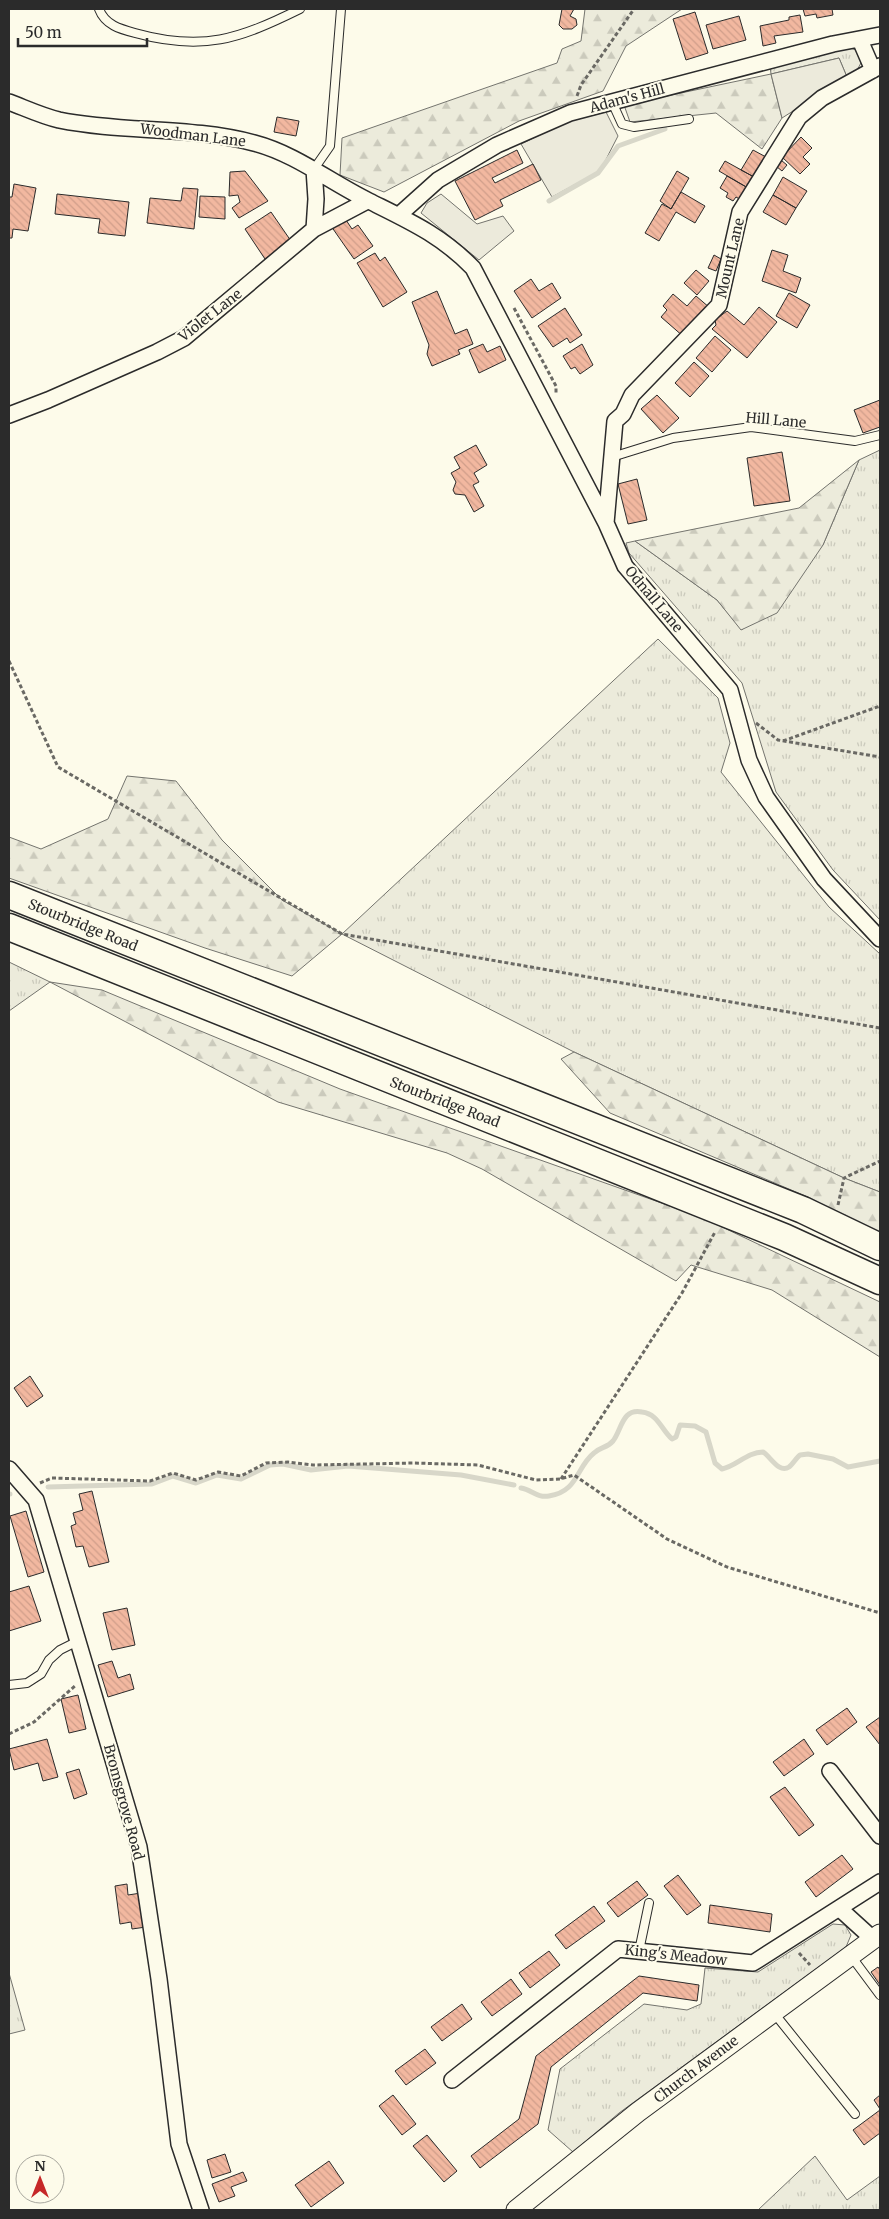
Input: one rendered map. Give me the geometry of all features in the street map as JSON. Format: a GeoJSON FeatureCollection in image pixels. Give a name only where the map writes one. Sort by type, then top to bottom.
{"type":"FeatureCollection","features":[{"type":"Feature","properties":{"kind":"highway","name":"Stourbridge Road"},"geometry":{"type":"LineString","coordinates":[[9,895],[803,1210],[880,1247]]}},
{"type":"Feature","properties":{"kind":"highway","name":"Stourbridge Road"},"geometry":{"type":"LineString","coordinates":[[9,927],[784,1237],[880,1281]]}},
{"type":"Feature","properties":{"kind":"street","name":"Adam's Hill"},"geometry":{"type":"LineString","coordinates":[[399,215],[438,180],[497,145],[570,113],[833,44],[880,35]]}},
{"type":"Feature","properties":{"kind":"street","name":"Mount Lane"},"geometry":{"type":"LineString","coordinates":[[606,523],[615,421],[623,414],[632,395],[719,305],[740,212],[799,117],[822,98],[876,68],[860,40]]}},
{"type":"Feature","properties":{"kind":"street","name":"Woodman Lane"},"geometry":{"type":"LineString","coordinates":[[9,102],[57,120],[94,126],[201,134],[254,143],[282,153],[314,169],[367,201]]}},
{"type":"Feature","properties":{"kind":"street"},"geometry":{"type":"LineString","coordinates":[[314,169],[316,199],[314,229]]}},
{"type":"Feature","properties":{"kind":"street","name":"Odnall Lane"},"geometry":{"type":"LineString","coordinates":[[367,201],[399,215],[446,242],[473,268],[606,523],[625,566],[730,690],[749,760],[766,797],[824,879],[880,939]]}},
{"type":"Feature","properties":{"kind":"street","name":"Violet Lane"},"geometry":{"type":"LineString","coordinates":[[9,415],[66,392],[184,338],[314,229],[367,201]]}},
{"type":"Feature","properties":{"kind":"street","name":"Bromsgrove Road"},"geometry":{"type":"LineString","coordinates":[[9,1469],[36,1500],[139,1847],[160,1979],[179,2144],[201,2210]]}},
{"type":"Feature","properties":{"kind":"street"},"geometry":{"type":"LineString","coordinates":[[830,1772],[880,1836]]}},
{"type":"Feature","properties":{"kind":"street","name":"King's Meadow"},"geometry":{"type":"LineString","coordinates":[[452,2080],[618,1949],[753,1963],[880,1882]]}},
{"type":"Feature","properties":{"kind":"street"},"geometry":{"type":"LineString","coordinates":[[840,1909],[877,1937]]}},
{"type":"Feature","properties":{"kind":"street","name":"Church Avenue"},"geometry":{"type":"LineString","coordinates":[[516,2210],[638,2112],[773,2011],[877,1937]]}},
{"type":"Feature","properties":{"kind":"lane"},"geometry":{"type":"LineString","coordinates":[[99,9],[102,16],[116,27],[158,39],[185,43],[226,39],[261,28],[300,9]]}},
{"type":"Feature","properties":{"kind":"lane"},"geometry":{"type":"LineString","coordinates":[[314,169],[330,146],[341,9]]}},
{"type":"Feature","properties":{"kind":"lane"},"geometry":{"type":"LineString","coordinates":[[612,102],[622,124],[634,127],[689,119]]}},
{"type":"Feature","properties":{"kind":"lane","name":"Hill Lane"},"geometry":{"type":"LineString","coordinates":[[612,457],[673,438],[751,427],[856,441],[880,435]]}},
{"type":"Feature","properties":{"kind":"lane"},"geometry":{"type":"LineString","coordinates":[[9,1685],[27,1683],[41,1674],[49,1660],[60,1650],[78,1641]]}},
{"type":"Feature","properties":{"kind":"lane"},"geometry":{"type":"LineString","coordinates":[[639,1952],[649,1903]]}},
{"type":"Feature","properties":{"kind":"lane"},"geometry":{"type":"LineString","coordinates":[[850,1955],[880,1996]]}},
{"type":"Feature","properties":{"kind":"lane"},"geometry":{"type":"LineString","coordinates":[[773,2011],[856,2114]]}},
{"type":"Feature","properties":{"kind":"path"},"geometry":{"type":"LineString","coordinates":[[570,113],[581,85],[634,9]]}},
{"type":"Feature","properties":{"kind":"path"},"geometry":{"type":"LineString","coordinates":[[9,661],[58,767],[342,934],[880,1028]]}},
{"type":"Feature","properties":{"kind":"path"},"geometry":{"type":"LineString","coordinates":[[734,705],[778,740],[880,757]]}},
{"type":"Feature","properties":{"kind":"path"},"geometry":{"type":"LineString","coordinates":[[782,741],[880,706]]}},
{"type":"Feature","properties":{"kind":"path"},"geometry":{"type":"LineString","coordinates":[[833,1224],[844,1178],[880,1161]]}},
{"type":"Feature","properties":{"kind":"path"},"geometry":{"type":"LineString","coordinates":[[560,1479],[682,1293],[719,1226]]}},
{"type":"Feature","properties":{"kind":"path"},"geometry":{"type":"LineString","coordinates":[[24,1486],[52,1478],[150,1481],[173,1473],[196,1480],[218,1472],[241,1476],[266,1463],[288,1462],[313,1465],[414,1463],[478,1465],[536,1480],[560,1479],[574,1476],[584,1480],[667,1539],[727,1567],[880,1613]]}},
{"type":"Feature","properties":{"kind":"path"},"geometry":{"type":"LineString","coordinates":[[9,1734],[34,1722],[88,1674]]}},
{"type":"Feature","properties":{"kind":"path"},"geometry":{"type":"LineString","coordinates":[[789,1941],[820,1977]]}},
{"type":"Feature","properties":{"kind":"green space"},"geometry":{"type":"Polygon","coordinates":[[[585,9],[682,9],[626,46],[603,91],[519,121],[384,192],[340,175],[342,138],[557,63],[562,49],[581,41],[585,9]]]}},
{"type":"Feature","properties":{"kind":"green space"},"geometry":{"type":"Polygon","coordinates":[[[850,48],[857,50],[862,61],[855,74],[847,77],[839,58],[771,74],[770,66],[850,48]]]}},
{"type":"Feature","properties":{"kind":"green space"},"geometry":{"type":"Polygon","coordinates":[[[771,74],[782,118],[762,149],[716,113],[630,122],[624,105],[771,74]]]}},
{"type":"Feature","properties":{"kind":"green space"},"geometry":{"type":"Polygon","coordinates":[[[880,450],[880,920],[833,870],[776,792],[742,683],[629,553],[626,543],[635,541],[717,600],[742,630],[823,545],[859,460],[880,450]]]}},
{"type":"Feature","properties":{"kind":"green space"},"geometry":{"type":"Polygon","coordinates":[[[859,460],[823,545],[777,613],[741,630],[717,600],[635,541],[799,508],[859,460]]]}},
{"type":"Feature","properties":{"kind":"green space"},"geometry":{"type":"Polygon","coordinates":[[[658,639],[718,698],[730,743],[721,772],[829,907],[880,954],[880,1192],[844,1178],[574,1052],[342,934],[658,639]]]}},
{"type":"Feature","properties":{"kind":"green space"},"geometry":{"type":"Polygon","coordinates":[[[127,776],[176,781],[222,840],[282,900],[342,934],[292,976],[205,948],[9,878],[9,837],[41,849],[108,819],[127,776]]]}},
{"type":"Feature","properties":{"kind":"green space"},"geometry":{"type":"Polygon","coordinates":[[[9,962],[50,982],[9,1011],[9,962]]]}},
{"type":"Feature","properties":{"kind":"green space"},"geometry":{"type":"Polygon","coordinates":[[[50,982],[102,990],[340,1089],[701,1217],[880,1302],[880,1357],[772,1290],[691,1265],[676,1281],[482,1169],[447,1153],[278,1102],[50,982]]]}},
{"type":"Feature","properties":{"kind":"green space"},"geometry":{"type":"Polygon","coordinates":[[[574,1052],[844,1178],[880,1192],[880,1235],[810,1198],[610,1113],[561,1059],[574,1052]]]}},
{"type":"Feature","properties":{"kind":"green space"},"geometry":{"type":"Polygon","coordinates":[[[833,1924],[845,1925],[851,1935],[846,1947],[619,2113],[573,2152],[548,2130],[560,2069],[644,2004],[687,2010],[701,2004],[705,1968],[758,1972],[833,1924]]]}},
{"type":"Feature","properties":{"kind":"green space"},"geometry":{"type":"Polygon","coordinates":[[[9,1973],[25,2030],[9,2034],[9,1973]]]}},
{"type":"Feature","properties":{"kind":"green space"},"geometry":{"type":"Polygon","coordinates":[[[815,2156],[847,2200],[880,2176],[880,2210],[758,2210],[815,2156]]]}},
{"type":"Feature","properties":{"kind":"shaded area"},"geometry":{"type":"Polygon","coordinates":[[[839,58],[847,77],[782,118],[771,74],[839,58]]]}},
{"type":"Feature","properties":{"kind":"shaded area"},"geometry":{"type":"Polygon","coordinates":[[[605,110],[618,136],[600,171],[552,197],[521,144],[571,120],[605,110]]]}},
{"type":"Feature","properties":{"kind":"shaded area"},"geometry":{"type":"Polygon","coordinates":[[[441,194],[477,224],[503,216],[514,231],[479,260],[421,213],[427,203],[441,194]]]}},
{"type":"Feature","properties":{"kind":"building"},"geometry":{"type":"Polygon","coordinates":[[[562,9],[574,9],[570,16],[576,19],[577,25],[572,29],[563,29],[559,25],[562,9]]]}},
{"type":"Feature","properties":{"kind":"building"},"geometry":{"type":"Polygon","coordinates":[[[803,9],[832,9],[833,15],[817,18],[816,14],[805,16],[803,9]]]}},
{"type":"Feature","properties":{"kind":"building"},"geometry":{"type":"Polygon","coordinates":[[[695,12],[708,53],[686,60],[673,19],[695,12]]]}},
{"type":"Feature","properties":{"kind":"building"},"geometry":{"type":"Polygon","coordinates":[[[800,15],[803,32],[774,36],[776,43],[763,46],[760,26],[789,20],[789,17],[800,15]]]}},
{"type":"Feature","properties":{"kind":"building"},"geometry":{"type":"Polygon","coordinates":[[[739,16],[746,40],[713,49],[706,25],[739,16]]]}},
{"type":"Feature","properties":{"kind":"building"},"geometry":{"type":"Polygon","coordinates":[[[277,117],[299,121],[296,136],[274,132],[277,117]]]}},
{"type":"Feature","properties":{"kind":"building"},"geometry":{"type":"Polygon","coordinates":[[[801,137],[812,148],[803,157],[810,164],[800,174],[782,157],[801,137]]]}},
{"type":"Feature","properties":{"kind":"building"},"geometry":{"type":"Polygon","coordinates":[[[517,150],[523,163],[492,178],[495,183],[533,164],[541,180],[500,200],[503,206],[475,220],[455,181],[517,150]]]}},
{"type":"Feature","properties":{"kind":"building"},"geometry":{"type":"Polygon","coordinates":[[[753,150],[766,157],[754,177],[741,170],[753,150]]]}},
{"type":"Feature","properties":{"kind":"building"},"geometry":{"type":"Polygon","coordinates":[[[776,156],[787,165],[782,171],[771,162],[776,156]]]}},
{"type":"Feature","properties":{"kind":"building"},"geometry":{"type":"Polygon","coordinates":[[[725,161],[754,177],[748,188],[719,171],[725,161]]]}},
{"type":"Feature","properties":{"kind":"building"},"geometry":{"type":"Polygon","coordinates":[[[245,171],[268,201],[239,218],[232,208],[240,202],[238,195],[229,196],[230,172],[245,171]]]}},
{"type":"Feature","properties":{"kind":"building"},"geometry":{"type":"Polygon","coordinates":[[[677,171],[689,178],[671,209],[660,201],[677,171]]]}},
{"type":"Feature","properties":{"kind":"building"},"geometry":{"type":"Polygon","coordinates":[[[727,176],[748,188],[741,200],[736,197],[733,201],[726,197],[728,193],[720,188],[727,176]]]}},
{"type":"Feature","properties":{"kind":"building"},"geometry":{"type":"Polygon","coordinates":[[[783,177],[807,191],[796,208],[773,195],[783,177]]]}},
{"type":"Feature","properties":{"kind":"building"},"geometry":{"type":"Polygon","coordinates":[[[14,184],[36,188],[28,231],[13,229],[12,238],[9,238],[9,197],[12,197],[14,184]]]}},
{"type":"Feature","properties":{"kind":"building"},"geometry":{"type":"Polygon","coordinates":[[[183,188],[198,189],[194,229],[147,223],[150,198],[181,201],[183,188]]]}},
{"type":"Feature","properties":{"kind":"building"},"geometry":{"type":"Polygon","coordinates":[[[681,192],[705,206],[695,223],[676,212],[659,241],[645,233],[662,204],[671,209],[681,192]]]}},
{"type":"Feature","properties":{"kind":"building"},"geometry":{"type":"Polygon","coordinates":[[[57,194],[129,202],[125,236],[98,233],[100,219],[55,214],[57,194]]]}},
{"type":"Feature","properties":{"kind":"building"},"geometry":{"type":"Polygon","coordinates":[[[773,195],[796,208],[786,225],[763,212],[773,195]]]}},
{"type":"Feature","properties":{"kind":"building"},"geometry":{"type":"Polygon","coordinates":[[[200,196],[225,197],[225,219],[199,217],[200,196]]]}},
{"type":"Feature","properties":{"kind":"building"},"geometry":{"type":"Polygon","coordinates":[[[271,212],[291,241],[265,259],[245,229],[271,212]]]}},
{"type":"Feature","properties":{"kind":"building"},"geometry":{"type":"Polygon","coordinates":[[[344,217],[352,229],[358,225],[373,246],[354,259],[331,226],[344,217]]]}},
{"type":"Feature","properties":{"kind":"building"},"geometry":{"type":"Polygon","coordinates":[[[772,250],[788,255],[783,271],[801,278],[796,293],[762,281],[772,250]]]}},
{"type":"Feature","properties":{"kind":"building"},"geometry":{"type":"Polygon","coordinates":[[[375,253],[380,261],[385,257],[407,292],[383,307],[357,263],[375,253]]]}},
{"type":"Feature","properties":{"kind":"building"},"geometry":{"type":"Polygon","coordinates":[[[714,255],[721,259],[716,271],[708,268],[714,255]]]}},
{"type":"Feature","properties":{"kind":"building"},"geometry":{"type":"Polygon","coordinates":[[[696,270],[709,281],[697,295],[684,283],[696,270]]]}},
{"type":"Feature","properties":{"kind":"building"},"geometry":{"type":"Polygon","coordinates":[[[531,279],[539,291],[552,283],[561,298],[532,318],[514,291],[531,279]]]}},
{"type":"Feature","properties":{"kind":"building"},"geometry":{"type":"Polygon","coordinates":[[[437,291],[455,334],[467,329],[473,344],[458,350],[460,354],[432,366],[427,354],[429,345],[412,302],[437,291]]]}},
{"type":"Feature","properties":{"kind":"building"},"geometry":{"type":"Polygon","coordinates":[[[789,293],[810,305],[797,328],[776,316],[789,293]]]}},
{"type":"Feature","properties":{"kind":"building"},"geometry":{"type":"Polygon","coordinates":[[[673,294],[687,306],[696,296],[710,308],[684,337],[661,317],[667,310],[663,306],[673,294]]]}},
{"type":"Feature","properties":{"kind":"building"},"geometry":{"type":"Polygon","coordinates":[[[759,307],[777,322],[747,358],[712,329],[716,325],[715,320],[727,311],[744,325],[759,307]]]}},
{"type":"Feature","properties":{"kind":"building"},"geometry":{"type":"Polygon","coordinates":[[[565,308],[582,335],[570,343],[567,338],[553,347],[538,326],[565,308]]]}},
{"type":"Feature","properties":{"kind":"building"},"geometry":{"type":"Polygon","coordinates":[[[715,336],[731,350],[712,372],[696,358],[715,336]]]}},
{"type":"Feature","properties":{"kind":"building"},"geometry":{"type":"Polygon","coordinates":[[[483,344],[487,352],[500,346],[506,360],[479,373],[469,350],[483,344]]]}},
{"type":"Feature","properties":{"kind":"building"},"geometry":{"type":"Polygon","coordinates":[[[582,344],[593,365],[580,374],[575,367],[571,369],[563,356],[582,344]]]}},
{"type":"Feature","properties":{"kind":"building"},"geometry":{"type":"Polygon","coordinates":[[[694,362],[709,376],[690,397],[675,383],[694,362]]]}},
{"type":"Feature","properties":{"kind":"building"},"geometry":{"type":"Polygon","coordinates":[[[657,395],[679,418],[663,433],[641,409],[657,395]]]}},
{"type":"Feature","properties":{"kind":"building"},"geometry":{"type":"Polygon","coordinates":[[[880,400],[880,427],[863,433],[854,410],[880,400]]]}},
{"type":"Feature","properties":{"kind":"building"},"geometry":{"type":"Polygon","coordinates":[[[476,445],[487,465],[474,473],[479,482],[473,485],[484,506],[474,512],[465,495],[455,494],[453,490],[456,482],[451,473],[460,468],[454,457],[476,445]]]}},
{"type":"Feature","properties":{"kind":"building"},"geometry":{"type":"Polygon","coordinates":[[[782,452],[790,501],[754,506],[747,458],[782,452]]]}},
{"type":"Feature","properties":{"kind":"building"},"geometry":{"type":"Polygon","coordinates":[[[637,479],[647,520],[628,524],[618,484],[637,479]]]}},
{"type":"Feature","properties":{"kind":"building"},"geometry":{"type":"Polygon","coordinates":[[[30,1376],[43,1396],[27,1407],[14,1388],[30,1376]]]}},
{"type":"Feature","properties":{"kind":"building"},"geometry":{"type":"Polygon","coordinates":[[[92,1491],[109,1562],[89,1567],[83,1546],[76,1547],[71,1526],[76,1524],[73,1513],[83,1510],[79,1494],[92,1491]]]}},
{"type":"Feature","properties":{"kind":"building"},"geometry":{"type":"Polygon","coordinates":[[[26,1511],[44,1572],[28,1577],[10,1516],[26,1511]]]}},
{"type":"Feature","properties":{"kind":"building"},"geometry":{"type":"Polygon","coordinates":[[[29,1586],[41,1621],[9,1631],[9,1592],[29,1586]]]}},
{"type":"Feature","properties":{"kind":"building"},"geometry":{"type":"Polygon","coordinates":[[[127,1608],[135,1645],[112,1650],[103,1613],[127,1608]]]}},
{"type":"Feature","properties":{"kind":"building"},"geometry":{"type":"Polygon","coordinates":[[[112,1661],[118,1678],[130,1674],[134,1689],[108,1697],[98,1665],[112,1661]]]}},
{"type":"Feature","properties":{"kind":"building"},"geometry":{"type":"Polygon","coordinates":[[[78,1695],[86,1729],[69,1733],[61,1699],[78,1695]]]}},
{"type":"Feature","properties":{"kind":"building"},"geometry":{"type":"Polygon","coordinates":[[[847,1708],[857,1722],[827,1745],[816,1730],[847,1708]]]}},
{"type":"Feature","properties":{"kind":"building"},"geometry":{"type":"Polygon","coordinates":[[[880,1717],[880,1745],[866,1727],[880,1717]]]}},
{"type":"Feature","properties":{"kind":"building"},"geometry":{"type":"Polygon","coordinates":[[[47,1739],[58,1777],[43,1781],[38,1763],[14,1770],[9,1749],[47,1739]]]}},
{"type":"Feature","properties":{"kind":"building"},"geometry":{"type":"Polygon","coordinates":[[[804,1739],[814,1754],[784,1776],[773,1762],[804,1739]]]}},
{"type":"Feature","properties":{"kind":"building"},"geometry":{"type":"Polygon","coordinates":[[[79,1769],[87,1794],[74,1799],[66,1773],[79,1769]]]}},
{"type":"Feature","properties":{"kind":"building"},"geometry":{"type":"Polygon","coordinates":[[[785,1787],[814,1825],[799,1836],[770,1797],[785,1787]]]}},
{"type":"Feature","properties":{"kind":"building"},"geometry":{"type":"Polygon","coordinates":[[[842,1855],[853,1869],[816,1897],[805,1882],[842,1855]]]}},
{"type":"Feature","properties":{"kind":"building"},"geometry":{"type":"Polygon","coordinates":[[[678,1875],[701,1905],[687,1915],[664,1886],[678,1875]]]}},
{"type":"Feature","properties":{"kind":"building"},"geometry":{"type":"Polygon","coordinates":[[[637,1881],[648,1895],[618,1917],[607,1903],[637,1881]]]}},
{"type":"Feature","properties":{"kind":"building"},"geometry":{"type":"Polygon","coordinates":[[[127,1884],[128,1895],[141,1893],[146,1927],[132,1929],[131,1922],[120,1924],[115,1886],[127,1884]]]}},
{"type":"Feature","properties":{"kind":"building"},"geometry":{"type":"Polygon","coordinates":[[[710,1905],[772,1914],[770,1932],[708,1923],[710,1905]]]}},
{"type":"Feature","properties":{"kind":"building"},"geometry":{"type":"Polygon","coordinates":[[[594,1906],[605,1921],[566,1949],[555,1935],[594,1906]]]}},
{"type":"Feature","properties":{"kind":"building"},"geometry":{"type":"Polygon","coordinates":[[[549,1951],[560,1965],[530,1988],[519,1973],[549,1951]]]}},
{"type":"Feature","properties":{"kind":"building"},"geometry":{"type":"Polygon","coordinates":[[[878,1967],[880,1970],[880,1985],[871,1972],[878,1967]]]}},
{"type":"Feature","properties":{"kind":"building"},"geometry":{"type":"Polygon","coordinates":[[[639,1976],[699,1985],[697,2001],[643,1993],[551,2067],[538,2124],[480,2168],[471,2156],[519,2119],[536,2056],[639,1976]]]}},
{"type":"Feature","properties":{"kind":"building"},"geometry":{"type":"Polygon","coordinates":[[[511,1979],[522,1994],[492,2016],[481,2002],[511,1979]]]}},
{"type":"Feature","properties":{"kind":"building"},"geometry":{"type":"Polygon","coordinates":[[[462,2004],[472,2019],[442,2041],[431,2027],[462,2004]]]}},
{"type":"Feature","properties":{"kind":"building"},"geometry":{"type":"Polygon","coordinates":[[[425,2049],[436,2063],[406,2085],[395,2071],[425,2049]]]}},
{"type":"Feature","properties":{"kind":"building"},"geometry":{"type":"Polygon","coordinates":[[[393,2095],[416,2124],[402,2135],[379,2106],[393,2095]]]}},
{"type":"Feature","properties":{"kind":"building"},"geometry":{"type":"Polygon","coordinates":[[[880,2095],[880,2109],[874,2100],[880,2095]]]}},
{"type":"Feature","properties":{"kind":"building"},"geometry":{"type":"Polygon","coordinates":[[[880,2110],[880,2133],[864,2145],[853,2130],[880,2110]]]}},
{"type":"Feature","properties":{"kind":"building"},"geometry":{"type":"Polygon","coordinates":[[[427,2135],[457,2171],[444,2182],[413,2146],[427,2135]]]}},
{"type":"Feature","properties":{"kind":"building"},"geometry":{"type":"Polygon","coordinates":[[[225,2154],[231,2172],[212,2178],[207,2160],[225,2154]]]}},
{"type":"Feature","properties":{"kind":"building"},"geometry":{"type":"Polygon","coordinates":[[[329,2161],[344,2183],[311,2207],[295,2185],[329,2161]]]}},
{"type":"Feature","properties":{"kind":"building"},"geometry":{"type":"Polygon","coordinates":[[[243,2172],[247,2181],[231,2187],[235,2196],[219,2202],[212,2184],[243,2172]]]}},
{"type":"Feature","properties":{"kind":"waterway"},"geometry":{"type":"LineString","coordinates":[[549,201],[598,173],[618,146],[665,129]]}},
{"type":"Feature","properties":{"kind":"waterway"},"geometry":{"type":"LineString","coordinates":[[521,1488],[545,1496],[559,1493],[566,1489],[572,1484],[588,1459],[596,1451],[613,1441],[626,1416],[635,1412],[647,1413],[652,1416],[672,1439],[676,1437],[680,1425],[695,1426],[706,1432],[715,1463],[722,1469],[752,1454],[763,1452],[778,1466],[785,1469],[800,1455],[808,1454],[833,1459],[848,1467],[880,1461]]}},
{"type":"Feature","properties":{"kind":"waterway"},"geometry":{"type":"LineString","coordinates":[[48,1487],[152,1484],[173,1476],[196,1483],[217,1475],[241,1479],[270,1465],[283,1464],[311,1470],[348,1466],[461,1475],[514,1485]]}}]}
